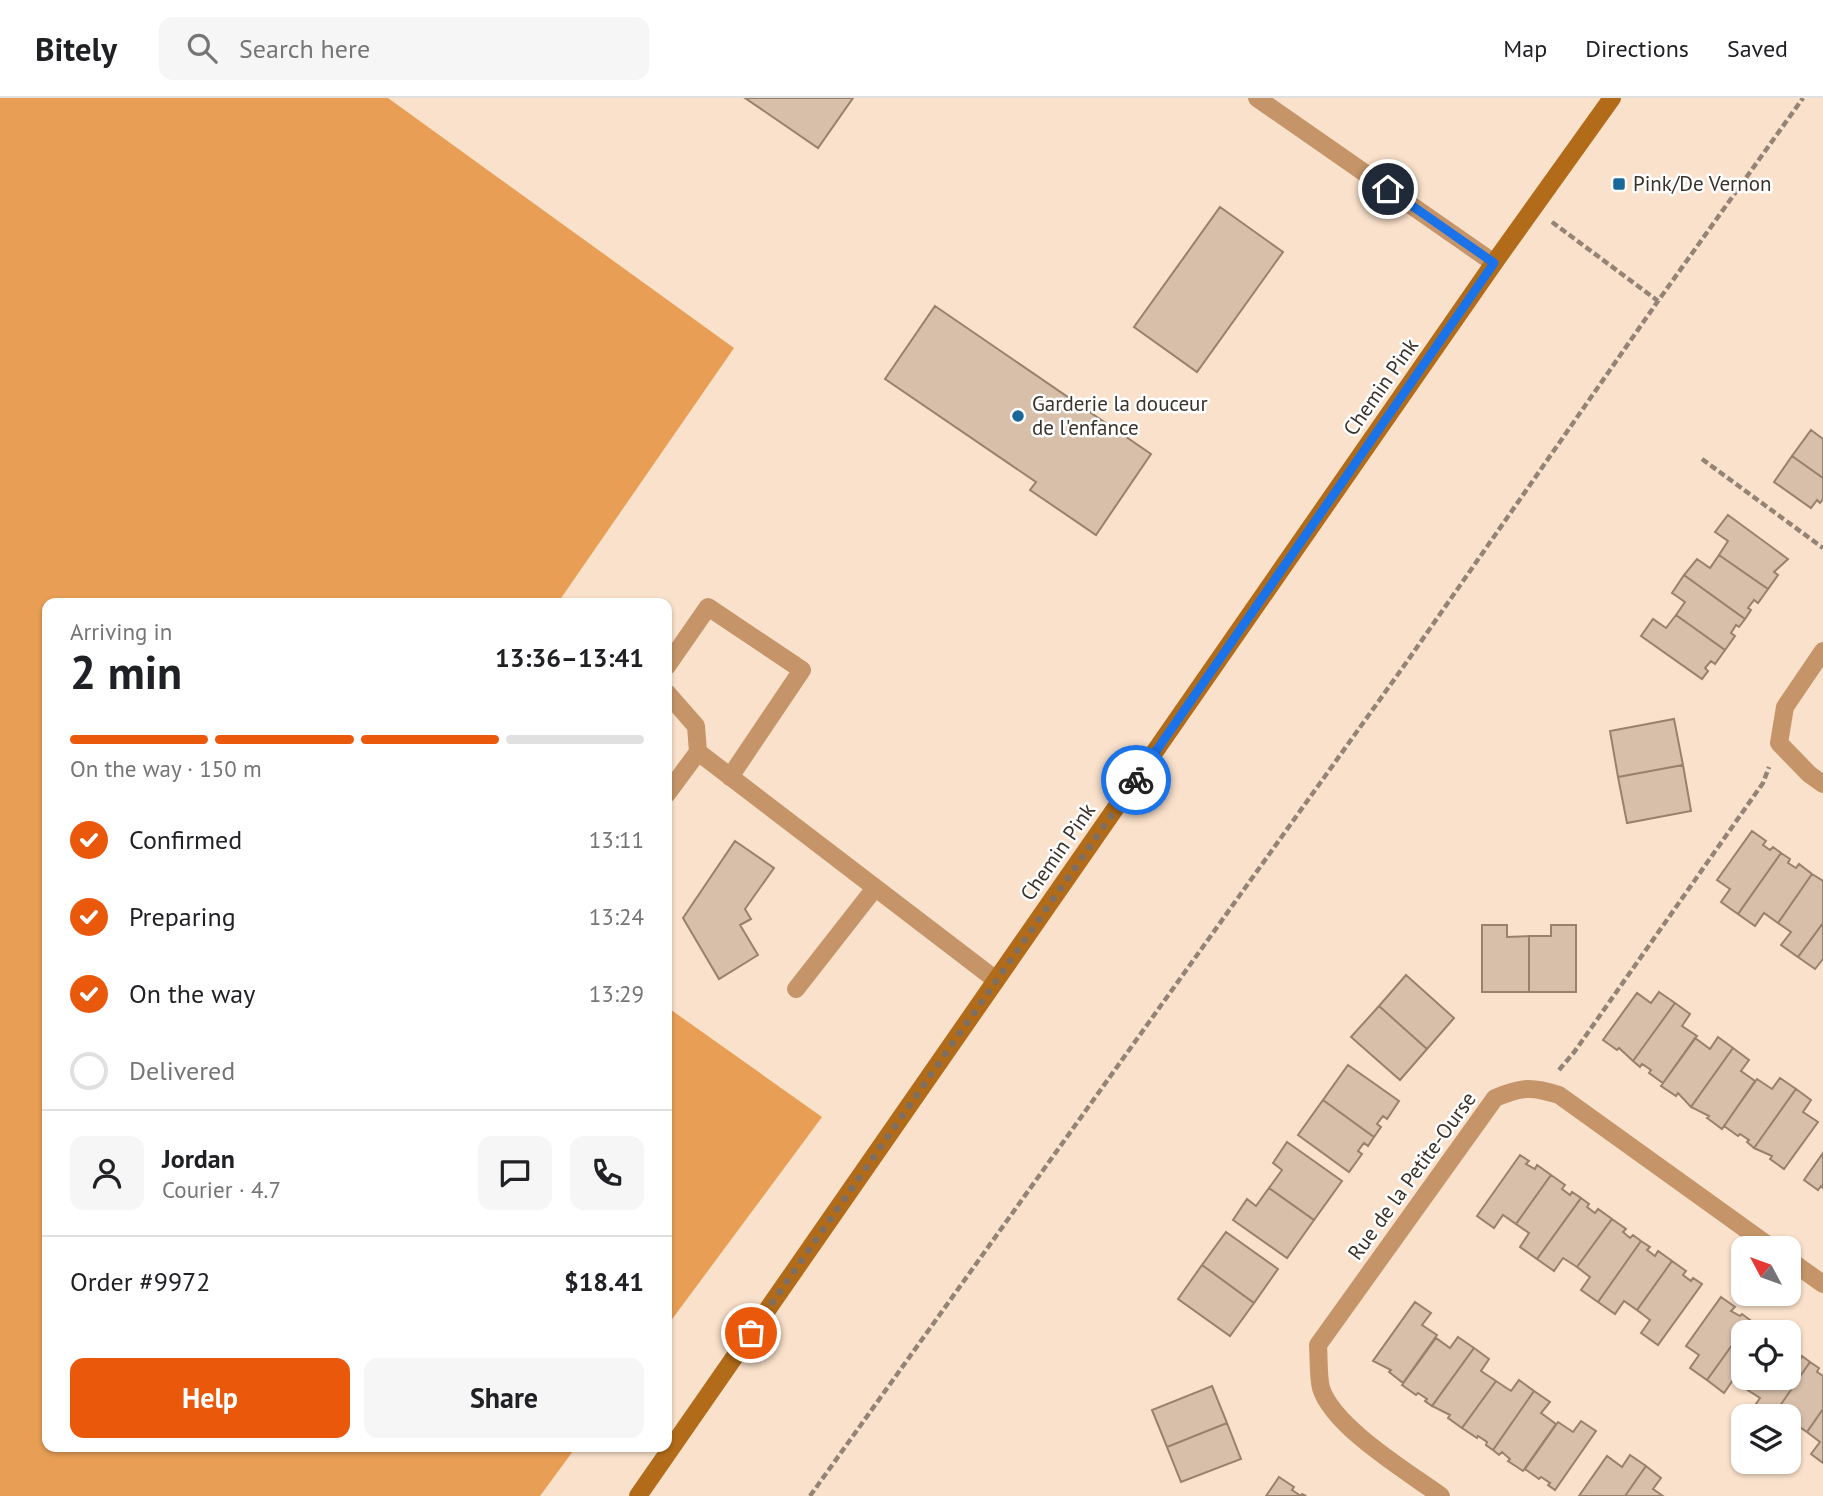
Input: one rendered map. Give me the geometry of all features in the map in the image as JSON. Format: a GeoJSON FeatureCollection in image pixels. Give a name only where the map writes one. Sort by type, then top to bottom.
{"type":"FeatureCollection","features":[{"type":"Feature","properties":{"kind":"main road","name":"Chemin Pink"},"geometry":{"type":"LineString","coordinates":[[672,1447],[1494,263],[1612,98]]}},
{"type":"Feature","properties":{"kind":"main road","name":"Chemin Pink"},"geometry":{"type":"LineString","coordinates":[[638,1496],[669,1452]]}},
{"type":"Feature","properties":{"kind":"street"},"geometry":{"type":"LineString","coordinates":[[1257,98],[1494,263]]}},
{"type":"Feature","properties":{"kind":"street"},"geometry":{"type":"LineString","coordinates":[[672,659],[708,607],[802,670],[730,777]]}},
{"type":"Feature","properties":{"kind":"street"},"geometry":{"type":"LineString","coordinates":[[1823,651],[1784,707],[1779,743],[1808,774],[1823,784]]}},
{"type":"Feature","properties":{"kind":"street"},"geometry":{"type":"LineString","coordinates":[[672,699],[696,726],[698,752],[672,787]]}},
{"type":"Feature","properties":{"kind":"street"},"geometry":{"type":"LineString","coordinates":[[698,752],[996,980]]}},
{"type":"Feature","properties":{"kind":"street"},"geometry":{"type":"LineString","coordinates":[[796,989],[875,888]]}},
{"type":"Feature","properties":{"kind":"street","name":"Rue de la Petite-Ourse"},"geometry":{"type":"LineString","coordinates":[[1441,1496],[1360,1437],[1331,1408],[1321,1387],[1318,1345],[1495,1098],[1517,1088],[1542,1089]]}},
{"type":"Feature","properties":{"kind":"street"},"geometry":{"type":"LineString","coordinates":[[1542,1089],[1559,1095],[1755,1236]]}},
{"type":"Feature","properties":{"kind":"street"},"geometry":{"type":"LineString","coordinates":[[1801,1268],[1823,1284]]}},
{"type":"Feature","properties":{"kind":"path"},"geometry":{"type":"LineString","coordinates":[[810,1496],[1406,663],[1803,98]]}},
{"type":"Feature","properties":{"kind":"path"},"geometry":{"type":"LineString","coordinates":[[1534,209],[1658,301]]}},
{"type":"Feature","properties":{"kind":"path"},"geometry":{"type":"LineString","coordinates":[[1702,459],[1823,548]]}},
{"type":"Feature","properties":{"kind":"path"},"geometry":{"type":"LineString","coordinates":[[1542,1089],[1575,1051],[1763,782],[1779,743]]}},
{"type":"Feature","properties":{"kind":"shaded area"},"geometry":{"type":"Polygon","coordinates":[[[0,98],[388,98],[734,348],[561,598],[42,598],[42,1452],[572,1452],[540,1496],[0,1496],[0,98]]]}},
{"type":"Feature","properties":{"kind":"shaded area"},"geometry":{"type":"Polygon","coordinates":[[[672,1011],[822,1117],[672,1319],[672,1011]]]}},
{"type":"Feature","properties":{"kind":"building"},"geometry":{"type":"Polygon","coordinates":[[[745,98],[853,98],[818,148],[745,98]]]}},
{"type":"Feature","properties":{"kind":"building"},"geometry":{"type":"Polygon","coordinates":[[[1220,207],[1283,252],[1197,372],[1134,327],[1220,207]]]}},
{"type":"Feature","properties":{"kind":"building","name":"Garderie la douceur de l'enfance"},"geometry":{"type":"Polygon","coordinates":[[[935,306],[1151,454],[1096,535],[1030,490],[1036,482],[885,379],[935,306]]]}},
{"type":"Feature","properties":{"kind":"building"},"geometry":{"type":"Polygon","coordinates":[[[1811,430],[1823,439],[1823,478],[1792,456],[1811,430]]]}},
{"type":"Feature","properties":{"kind":"building"},"geometry":{"type":"Polygon","coordinates":[[[1792,456],[1823,478],[1823,499],[1820,503],[1817,500],[1811,508],[1774,482],[1792,456]]]}},
{"type":"Feature","properties":{"kind":"building"},"geometry":{"type":"Polygon","coordinates":[[[1728,515],[1788,559],[1774,572],[1778,575],[1768,589],[1719,555],[1728,541],[1715,532],[1728,515]]]}},
{"type":"Feature","properties":{"kind":"building"},"geometry":{"type":"Polygon","coordinates":[[[1719,555],[1768,589],[1758,603],[1754,600],[1745,619],[1684,575],[1697,559],[1710,568],[1719,555]]]}},
{"type":"Feature","properties":{"kind":"building"},"geometry":{"type":"Polygon","coordinates":[[[1684,575],[1745,619],[1739,627],[1736,625],[1731,633],[1735,636],[1725,650],[1676,615],[1685,602],[1672,593],[1684,575]]]}},
{"type":"Feature","properties":{"kind":"building"},"geometry":{"type":"Polygon","coordinates":[[[1676,615],[1725,650],[1715,664],[1711,661],[1705,668],[1708,671],[1702,679],[1641,636],[1653,619],[1666,628],[1676,615]]]}},
{"type":"Feature","properties":{"kind":"building"},"geometry":{"type":"Polygon","coordinates":[[[1674,719],[1683,765],[1618,777],[1610,731],[1674,719]]]}},
{"type":"Feature","properties":{"kind":"building"},"geometry":{"type":"Polygon","coordinates":[[[1683,765],[1691,811],[1627,823],[1618,777],[1683,765]]]}},
{"type":"Feature","properties":{"kind":"building"},"geometry":{"type":"Polygon","coordinates":[[[1752,831],[1766,841],[1763,845],[1770,850],[1773,847],[1781,853],[1738,914],[1721,902],[1730,889],[1717,880],[1752,831]]]}},
{"type":"Feature","properties":{"kind":"building"},"geometry":{"type":"Polygon","coordinates":[[[735,841],[774,868],[745,909],[751,919],[740,925],[758,955],[719,979],[683,918],[735,841]]]}},
{"type":"Feature","properties":{"kind":"building"},"geometry":{"type":"Polygon","coordinates":[[[1781,853],[1790,859],[1788,863],[1796,868],[1799,864],[1812,874],[1778,923],[1764,913],[1755,926],[1738,914],[1781,853]]]}},
{"type":"Feature","properties":{"kind":"building"},"geometry":{"type":"Polygon","coordinates":[[[1812,874],[1823,881],[1823,923],[1798,957],[1781,945],[1791,932],[1778,923],[1812,874]]]}},
{"type":"Feature","properties":{"kind":"building"},"geometry":{"type":"Polygon","coordinates":[[[1823,923],[1823,959],[1815,969],[1798,957],[1823,923]]]}},
{"type":"Feature","properties":{"kind":"building"},"geometry":{"type":"Polygon","coordinates":[[[1482,925],[1507,925],[1507,937],[1529,936],[1529,992],[1482,992],[1482,925]]]}},
{"type":"Feature","properties":{"kind":"building"},"geometry":{"type":"Polygon","coordinates":[[[1551,925],[1576,925],[1576,992],[1529,992],[1529,936],[1551,936],[1551,925]]]}},
{"type":"Feature","properties":{"kind":"building"},"geometry":{"type":"Polygon","coordinates":[[[1406,975],[1454,1018],[1427,1049],[1379,1006],[1406,975]]]}},
{"type":"Feature","properties":{"kind":"building"},"geometry":{"type":"Polygon","coordinates":[[[1659,992],[1675,1003],[1633,1061],[1619,1048],[1617,1050],[1603,1040],[1637,993],[1651,1003],[1659,992]]]}},
{"type":"Feature","properties":{"kind":"building"},"geometry":{"type":"Polygon","coordinates":[[[1675,1003],[1690,1014],[1682,1026],[1697,1036],[1663,1083],[1649,1073],[1651,1070],[1642,1064],[1640,1067],[1633,1061],[1675,1003]]]}},
{"type":"Feature","properties":{"kind":"building"},"geometry":{"type":"Polygon","coordinates":[[[1379,1006],[1427,1049],[1400,1080],[1351,1037],[1379,1006]]]}},
{"type":"Feature","properties":{"kind":"building"},"geometry":{"type":"Polygon","coordinates":[[[1718,1037],[1733,1048],[1691,1107],[1678,1093],[1676,1096],[1661,1086],[1695,1038],[1710,1049],[1718,1037]]]}},
{"type":"Feature","properties":{"kind":"building"},"geometry":{"type":"Polygon","coordinates":[[[1733,1048],[1749,1060],[1741,1071],[1755,1081],[1722,1129],[1707,1118],[1709,1116],[1691,1107],[1733,1048]]]}},
{"type":"Feature","properties":{"kind":"building"},"geometry":{"type":"Polygon","coordinates":[[[1348,1065],[1399,1101],[1387,1119],[1383,1116],[1377,1124],[1381,1127],[1374,1137],[1323,1100],[1348,1065]]]}},
{"type":"Feature","properties":{"kind":"building"},"geometry":{"type":"Polygon","coordinates":[[[1780,1078],[1796,1089],[1754,1148],[1747,1142],[1749,1140],[1724,1126],[1757,1079],[1772,1089],[1780,1078]]]}},
{"type":"Feature","properties":{"kind":"building"},"geometry":{"type":"Polygon","coordinates":[[[1796,1089],[1811,1100],[1803,1112],[1818,1122],[1784,1169],[1770,1159],[1772,1156],[1754,1148],[1796,1089]]]}},
{"type":"Feature","properties":{"kind":"building"},"geometry":{"type":"Polygon","coordinates":[[[1323,1100],[1374,1137],[1368,1146],[1364,1143],[1358,1151],[1362,1154],[1349,1172],[1298,1135],[1323,1100]]]}},
{"type":"Feature","properties":{"kind":"building"},"geometry":{"type":"Polygon","coordinates":[[[1287,1142],[1342,1181],[1314,1220],[1269,1188],[1282,1170],[1273,1163],[1287,1142]]]}},
{"type":"Feature","properties":{"kind":"building"},"geometry":{"type":"Polygon","coordinates":[[[1823,1153],[1823,1188],[1821,1186],[1818,1190],[1804,1180],[1823,1153]]]}},
{"type":"Feature","properties":{"kind":"building"},"geometry":{"type":"Polygon","coordinates":[[[1520,1155],[1529,1161],[1526,1164],[1535,1169],[1537,1165],[1551,1175],[1516,1224],[1503,1215],[1494,1228],[1477,1216],[1520,1155]]]}},
{"type":"Feature","properties":{"kind":"building"},"geometry":{"type":"Polygon","coordinates":[[[1551,1175],[1565,1185],[1562,1189],[1581,1198],[1537,1259],[1520,1247],[1529,1233],[1516,1224],[1551,1175]]]}},
{"type":"Feature","properties":{"kind":"building"},"geometry":{"type":"Polygon","coordinates":[[[1269,1188],[1314,1220],[1287,1258],[1233,1220],[1247,1199],[1256,1206],[1269,1188]]]}},
{"type":"Feature","properties":{"kind":"building"},"geometry":{"type":"Polygon","coordinates":[[[1581,1198],[1595,1213],[1598,1209],[1612,1219],[1577,1267],[1563,1258],[1554,1271],[1537,1259],[1581,1198]]]}},
{"type":"Feature","properties":{"kind":"building"},"geometry":{"type":"Polygon","coordinates":[[[1612,1219],[1626,1229],[1623,1232],[1630,1238],[1633,1235],[1641,1241],[1598,1302],[1581,1290],[1590,1277],[1577,1267],[1612,1219]]]}},
{"type":"Feature","properties":{"kind":"building"},"geometry":{"type":"Polygon","coordinates":[[[1226,1232],[1278,1269],[1254,1303],[1202,1265],[1226,1232]]]}},
{"type":"Feature","properties":{"kind":"building"},"geometry":{"type":"Polygon","coordinates":[[[1641,1241],[1650,1247],[1647,1250],[1655,1256],[1658,1251],[1672,1261],[1637,1310],[1624,1301],[1615,1314],[1598,1302],[1641,1241]]]}},
{"type":"Feature","properties":{"kind":"building"},"geometry":{"type":"Polygon","coordinates":[[[1672,1261],[1686,1271],[1683,1275],[1702,1284],[1658,1345],[1641,1333],[1650,1320],[1637,1310],[1672,1261]]]}},
{"type":"Feature","properties":{"kind":"building"},"geometry":{"type":"Polygon","coordinates":[[[1202,1265],[1254,1303],[1230,1336],[1178,1299],[1202,1265]]]}},
{"type":"Feature","properties":{"kind":"building"},"geometry":{"type":"Polygon","coordinates":[[[1721,1297],[1735,1307],[1731,1311],[1750,1320],[1731,1320],[1731,1347],[1707,1380],[1690,1368],[1699,1355],[1686,1346],[1721,1297]]]}},
{"type":"Feature","properties":{"kind":"building"},"geometry":{"type":"Polygon","coordinates":[[[1415,1302],[1431,1313],[1422,1325],[1437,1335],[1403,1383],[1389,1372],[1391,1370],[1373,1361],[1415,1302]]]}},
{"type":"Feature","properties":{"kind":"building"},"geometry":{"type":"Polygon","coordinates":[[[1458,1337],[1474,1348],[1432,1406],[1425,1401],[1427,1399],[1402,1385],[1436,1338],[1450,1348],[1458,1337]]]}},
{"type":"Feature","properties":{"kind":"building"},"geometry":{"type":"Polygon","coordinates":[[[1731,1347],[1731,1383],[1724,1393],[1707,1380],[1731,1347]]]}},
{"type":"Feature","properties":{"kind":"building"},"geometry":{"type":"Polygon","coordinates":[[[1474,1348],[1489,1359],[1481,1371],[1496,1381],[1462,1428],[1448,1418],[1450,1415],[1432,1406],[1474,1348]]]}},
{"type":"Feature","properties":{"kind":"building"},"geometry":{"type":"Polygon","coordinates":[[[1802,1356],[1810,1362],[1801,1375],[1802,1356]]]}},
{"type":"Feature","properties":{"kind":"building"},"geometry":{"type":"Polygon","coordinates":[[[1810,1362],[1819,1368],[1817,1372],[1823,1376],[1823,1409],[1807,1432],[1801,1428],[1801,1404],[1781,1404],[1791,1390],[1801,1390],[1801,1375],[1810,1362]]]}},
{"type":"Feature","properties":{"kind":"building"},"geometry":{"type":"Polygon","coordinates":[[[1519,1380],[1534,1391],[1493,1450],[1486,1445],[1487,1442],[1462,1428],[1496,1381],[1511,1391],[1519,1380]]]}},
{"type":"Feature","properties":{"kind":"building"},"geometry":{"type":"Polygon","coordinates":[[[1212,1386],[1227,1423],[1167,1447],[1152,1410],[1212,1386]]]}},
{"type":"Feature","properties":{"kind":"building"},"geometry":{"type":"Polygon","coordinates":[[[1748,1390],[1791,1390],[1781,1404],[1756,1404],[1760,1398],[1748,1390]]]}},
{"type":"Feature","properties":{"kind":"building"},"geometry":{"type":"Polygon","coordinates":[[[1534,1391],[1550,1402],[1541,1413],[1556,1424],[1523,1471],[1508,1461],[1510,1459],[1502,1452],[1499,1455],[1493,1450],[1534,1391]]]}},
{"type":"Feature","properties":{"kind":"building"},"geometry":{"type":"Polygon","coordinates":[[[1823,1409],[1823,1463],[1811,1454],[1820,1442],[1807,1432],[1823,1409]]]}},
{"type":"Feature","properties":{"kind":"building"},"geometry":{"type":"Polygon","coordinates":[[[1581,1421],[1596,1431],[1555,1490],[1548,1485],[1550,1483],[1525,1469],[1558,1422],[1573,1432],[1581,1421]]]}},
{"type":"Feature","properties":{"kind":"building"},"geometry":{"type":"Polygon","coordinates":[[[1227,1423],[1241,1459],[1181,1482],[1167,1447],[1227,1423]]]}},
{"type":"Feature","properties":{"kind":"building"},"geometry":{"type":"Polygon","coordinates":[[[1630,1455],[1646,1466],[1625,1496],[1579,1496],[1607,1456],[1622,1467],[1630,1455]]]}},
{"type":"Feature","properties":{"kind":"building"},"geometry":{"type":"Polygon","coordinates":[[[1646,1466],[1661,1478],[1653,1489],[1663,1496],[1625,1496],[1646,1466]]]}},
{"type":"Feature","properties":{"kind":"building"},"geometry":{"type":"Polygon","coordinates":[[[1279,1477],[1294,1487],[1292,1490],[1301,1496],[1266,1496],[1279,1477]]]}},
{"type":"Feature","properties":{"kind":"way so far"},"geometry":{"type":"LineString","coordinates":[[751,1333],[1136,780]]}},
{"type":"Feature","properties":{"kind":"place","name":"Pink/De Vernon"},"geometry":{"type":"Point","coordinates":[1619,184]}},
{"type":"Feature","properties":{"kind":"place","name":"Garderie la douceur de l'enfance"},"geometry":{"type":"Point","coordinates":[1018,416]}},
{"type":"Feature","properties":{"kind":"route"},"geometry":{"type":"LineString","coordinates":[[1136,780],[1494,263],[1388,189]]}}]}
